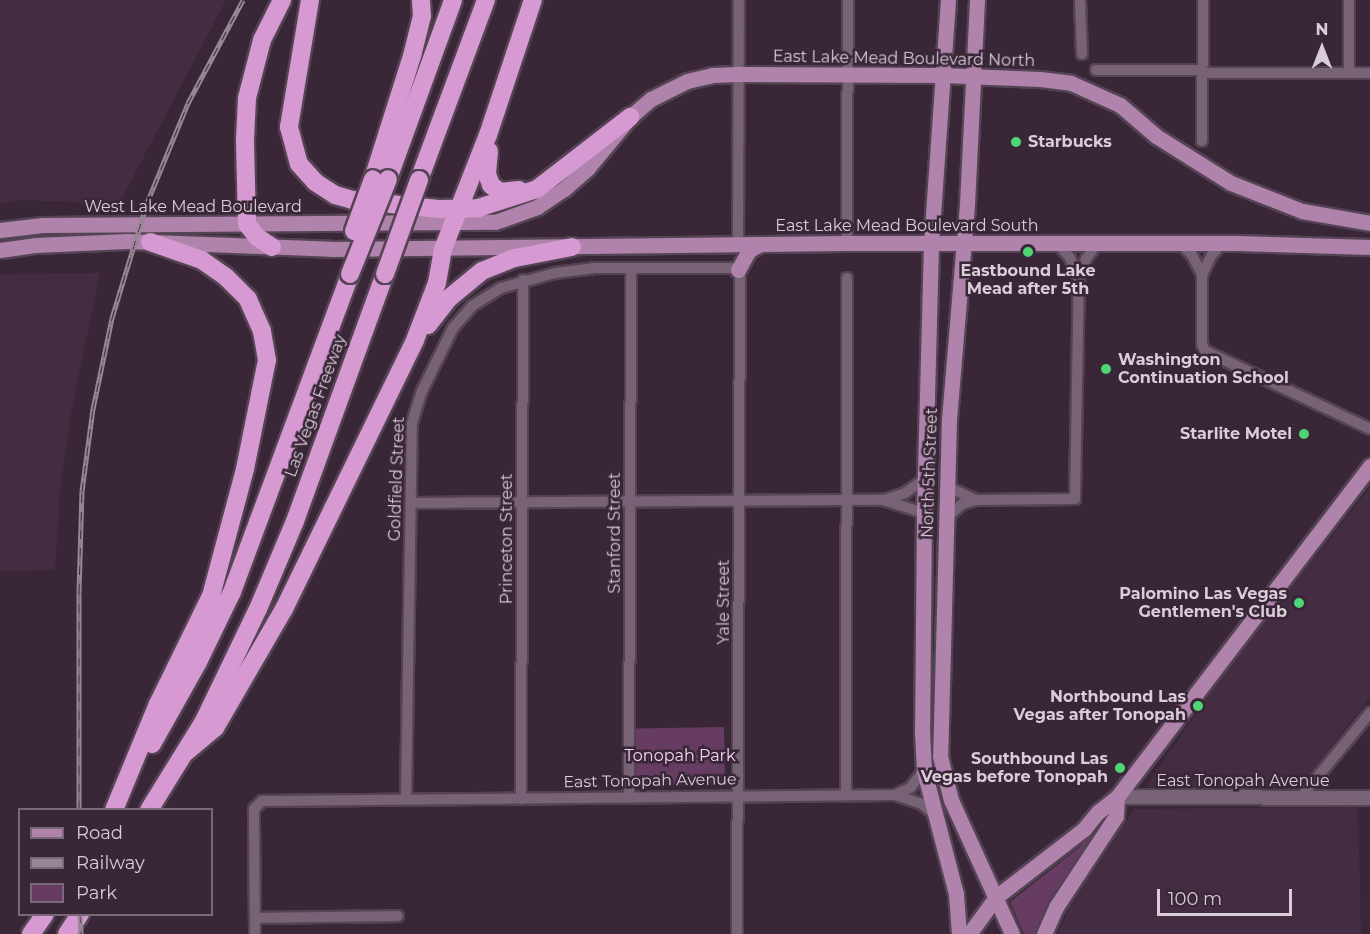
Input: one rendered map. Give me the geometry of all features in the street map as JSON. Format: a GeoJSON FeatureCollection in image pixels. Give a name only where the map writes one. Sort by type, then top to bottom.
{"type":"FeatureCollection","features":[{"type":"Feature","properties":{"kind":"highway"},"geometry":{"type":"LineString","coordinates":[[272,248],[257,237],[247,224],[245,140],[247,98],[262,40],[282,0]]}},
{"type":"Feature","properties":{"kind":"highway"},"geometry":{"type":"LineString","coordinates":[[310,0],[289,127],[299,164],[315,182],[335,195],[352,200],[439,209],[456,216],[537,189],[630,117]]}},
{"type":"Feature","properties":{"kind":"highway"},"geometry":{"type":"LineString","coordinates":[[380,179],[422,16],[421,0]]}},
{"type":"Feature","properties":{"kind":"highway","name":"Las Vegas Freeway"},"geometry":{"type":"LineString","coordinates":[[115,808],[198,662],[232,592],[380,179],[453,0]]}},
{"type":"Feature","properties":{"kind":"highway","name":"Las Vegas Freeway"},"geometry":{"type":"LineString","coordinates":[[149,808],[186,752],[216,699],[295,522],[486,0]]}},
{"type":"Feature","properties":{"kind":"highway"},"geometry":{"type":"LineString","coordinates":[[186,752],[215,728],[284,609],[415,340],[437,283],[443,249],[488,135],[533,0]]}},
{"type":"Feature","properties":{"kind":"highway"},"geometry":{"type":"LineString","coordinates":[[488,135],[487,174],[495,189],[506,193],[537,185],[554,176]]}},
{"type":"Feature","properties":{"kind":"highway"},"geometry":{"type":"LineString","coordinates":[[115,808],[158,704],[211,596],[245,469],[267,360],[262,331],[248,299],[202,260],[150,242]]}},
{"type":"Feature","properties":{"kind":"highway"},"geometry":{"type":"LineString","coordinates":[[415,340],[448,299],[482,271],[515,258],[572,247]]}},
{"type":"Feature","properties":{"kind":"highway"},"geometry":{"type":"LineString","coordinates":[[31,934],[44,916]]}},
{"type":"Feature","properties":{"kind":"highway"},"geometry":{"type":"LineString","coordinates":[[68,934],[79,916]]}},
{"type":"Feature","properties":{"kind":"main road","name":"North 5th Street"},"geometry":{"type":"LineString","coordinates":[[948,0],[932,244],[922,626],[924,771],[956,894],[959,934]]}},
{"type":"Feature","properties":{"kind":"main road","name":"North 5th Street"},"geometry":{"type":"LineString","coordinates":[[977,0],[964,245],[946,486],[940,733],[943,777],[951,800],[1012,934]]}},
{"type":"Feature","properties":{"kind":"main road","name":"East Lake Mead Boulevard North"},"geometry":{"type":"LineString","coordinates":[[456,216],[501,221],[552,199],[587,169],[630,117],[651,99],[687,81],[712,75],[738,74],[942,75],[1040,79],[1071,83],[1120,105],[1171,147],[1232,183],[1302,211],[1370,224]]}},
{"type":"Feature","properties":{"kind":"main road","name":"West Lake Mead Boulevard"},"geometry":{"type":"LineString","coordinates":[[0,230],[43,225],[387,224],[456,216]]}},
{"type":"Feature","properties":{"kind":"main road"},"geometry":{"type":"LineString","coordinates":[[0,250],[35,245],[150,242],[272,248]]}},
{"type":"Feature","properties":{"kind":"main road","name":"East Lake Mead Boulevard South"},"geometry":{"type":"LineString","coordinates":[[272,248],[443,249],[762,243],[1221,244],[1370,247]]}},
{"type":"Feature","properties":{"kind":"main road"},"geometry":{"type":"LineString","coordinates":[[738,270],[749,250],[762,243]]}},
{"type":"Feature","properties":{"kind":"main road"},"geometry":{"type":"LineString","coordinates":[[969,934],[996,897],[1084,829],[1098,812],[1117,797],[1370,466]]}},
{"type":"Feature","properties":{"kind":"main road"},"geometry":{"type":"LineString","coordinates":[[922,626],[943,639]]}},
{"type":"Feature","properties":{"kind":"main road"},"geometry":{"type":"LineString","coordinates":[[1044,934],[1056,907],[1116,816],[1117,797]]}},
{"type":"Feature","properties":{"kind":"street"},"geometry":{"type":"LineString","coordinates":[[738,244],[739,0]]}},
{"type":"Feature","properties":{"kind":"street"},"geometry":{"type":"LineString","coordinates":[[847,243],[848,0]]}},
{"type":"Feature","properties":{"kind":"street"},"geometry":{"type":"LineString","coordinates":[[1080,0],[1082,54]]}},
{"type":"Feature","properties":{"kind":"street"},"geometry":{"type":"LineString","coordinates":[[1202,141],[1203,0]]}},
{"type":"Feature","properties":{"kind":"street"},"geometry":{"type":"LineString","coordinates":[[1349,0],[1349,73]]}},
{"type":"Feature","properties":{"kind":"street"},"geometry":{"type":"LineString","coordinates":[[1096,70],[1370,73]]}},
{"type":"Feature","properties":{"kind":"street"},"geometry":{"type":"LineString","coordinates":[[1058,244],[1070,258],[1079,279]]}},
{"type":"Feature","properties":{"kind":"street"},"geometry":{"type":"LineString","coordinates":[[945,519],[962,504],[976,500],[1076,500],[1079,279],[1086,259],[1097,244]]}},
{"type":"Feature","properties":{"kind":"street"},"geometry":{"type":"LineString","coordinates":[[1181,244],[1192,255],[1202,275]]}},
{"type":"Feature","properties":{"kind":"street"},"geometry":{"type":"LineString","coordinates":[[1221,244],[1210,256],[1202,275],[1202,344],[1205,351],[1370,429]]}},
{"type":"Feature","properties":{"kind":"street","name":"Goldfield Street"},"geometry":{"type":"LineString","coordinates":[[406,799],[412,423],[415,409],[427,381],[453,328],[472,306],[501,288],[523,280],[593,268],[722,267],[738,270]]}},
{"type":"Feature","properties":{"kind":"street","name":"Stanford Street"},"geometry":{"type":"LineString","coordinates":[[629,798],[631,268]]}},
{"type":"Feature","properties":{"kind":"street","name":"Yale Street"},"geometry":{"type":"LineString","coordinates":[[737,934],[740,274],[738,270]]}},
{"type":"Feature","properties":{"kind":"street"},"geometry":{"type":"LineString","coordinates":[[846,795],[847,278]]}},
{"type":"Feature","properties":{"kind":"street","name":"Princeton Street"},"geometry":{"type":"LineString","coordinates":[[521,798],[523,280]]}},
{"type":"Feature","properties":{"kind":"street"},"geometry":{"type":"LineString","coordinates":[[883,500],[905,493],[925,479]]}},
{"type":"Feature","properties":{"kind":"street"},"geometry":{"type":"LineString","coordinates":[[946,486],[976,500]]}},
{"type":"Feature","properties":{"kind":"street"},"geometry":{"type":"LineString","coordinates":[[411,503],[883,500],[924,513]]}},
{"type":"Feature","properties":{"kind":"street"},"geometry":{"type":"LineString","coordinates":[[1301,797],[1370,713]]}},
{"type":"Feature","properties":{"kind":"street"},"geometry":{"type":"LineString","coordinates":[[895,795],[910,788],[924,771]]}},
{"type":"Feature","properties":{"kind":"street","name":"East Tonopah Avenue"},"geometry":{"type":"LineString","coordinates":[[255,918],[254,809],[262,801],[895,795],[922,804],[935,815]]}},
{"type":"Feature","properties":{"kind":"street","name":"East Tonopah Avenue"},"geometry":{"type":"LineString","coordinates":[[1117,797],[1370,798]]}},
{"type":"Feature","properties":{"kind":"street"},"geometry":{"type":"LineString","coordinates":[[255,934],[255,918],[398,916]]}},
{"type":"Feature","properties":{"kind":"shaded area"},"geometry":{"type":"Polygon","coordinates":[[[0,0],[226,0],[119,204],[20,200],[0,204],[0,0]]]}},
{"type":"Feature","properties":{"kind":"shaded area"},"geometry":{"type":"Polygon","coordinates":[[[100,273],[71,413],[60,491],[55,570],[0,571],[0,274],[100,273]]]}},
{"type":"Feature","properties":{"kind":"shaded area"},"geometry":{"type":"Polygon","coordinates":[[[1370,488],[1370,697],[1298,790],[1145,787],[1238,654],[1370,488]]]}},
{"type":"Feature","properties":{"kind":"shaded area"},"geometry":{"type":"Polygon","coordinates":[[[1358,807],[1361,934],[1057,934],[1069,908],[1134,809],[1358,807]]]}},
{"type":"Feature","properties":{"kind":"green space","name":"Tonopah Park"},"geometry":{"type":"Polygon","coordinates":[[[724,727],[725,784],[636,786],[635,729],[724,727]]]}},
{"type":"Feature","properties":{"kind":"green space"},"geometry":{"type":"Polygon","coordinates":[[[1108,813],[1062,888],[1040,934],[1024,934],[1010,902],[1081,846],[1108,813]]]}},
{"type":"Feature","properties":{"kind":"railway"},"geometry":{"type":"LineString","coordinates":[[79,808],[79,592],[82,491],[93,409],[112,318],[147,203],[188,103],[243,0]]}},
{"type":"Feature","properties":{"kind":"railway"},"geometry":{"type":"LineString","coordinates":[[80,916],[81,934]]}},
{"type":"Feature","properties":{"kind":"place","name":"Starbucks"},"geometry":{"type":"Point","coordinates":[1016,142]}},
{"type":"Feature","properties":{"kind":"place","name":"Eastbound Lake Mead after 5th"},"geometry":{"type":"Point","coordinates":[1028,252]}},
{"type":"Feature","properties":{"kind":"place","name":"Washington Continuation School"},"geometry":{"type":"Point","coordinates":[1106,369]}},
{"type":"Feature","properties":{"kind":"place","name":"Starlite Motel"},"geometry":{"type":"Point","coordinates":[1304,434]}},
{"type":"Feature","properties":{"kind":"place","name":"Palomino Las Vegas Gentlemen's Club"},"geometry":{"type":"Point","coordinates":[1299,603]}},
{"type":"Feature","properties":{"kind":"place","name":"Northbound Las Vegas after Tonopah"},"geometry":{"type":"Point","coordinates":[1198,706]}},
{"type":"Feature","properties":{"kind":"place","name":"Southbound Las Vegas before Tonopah"},"geometry":{"type":"Point","coordinates":[1120,768]}}]}
